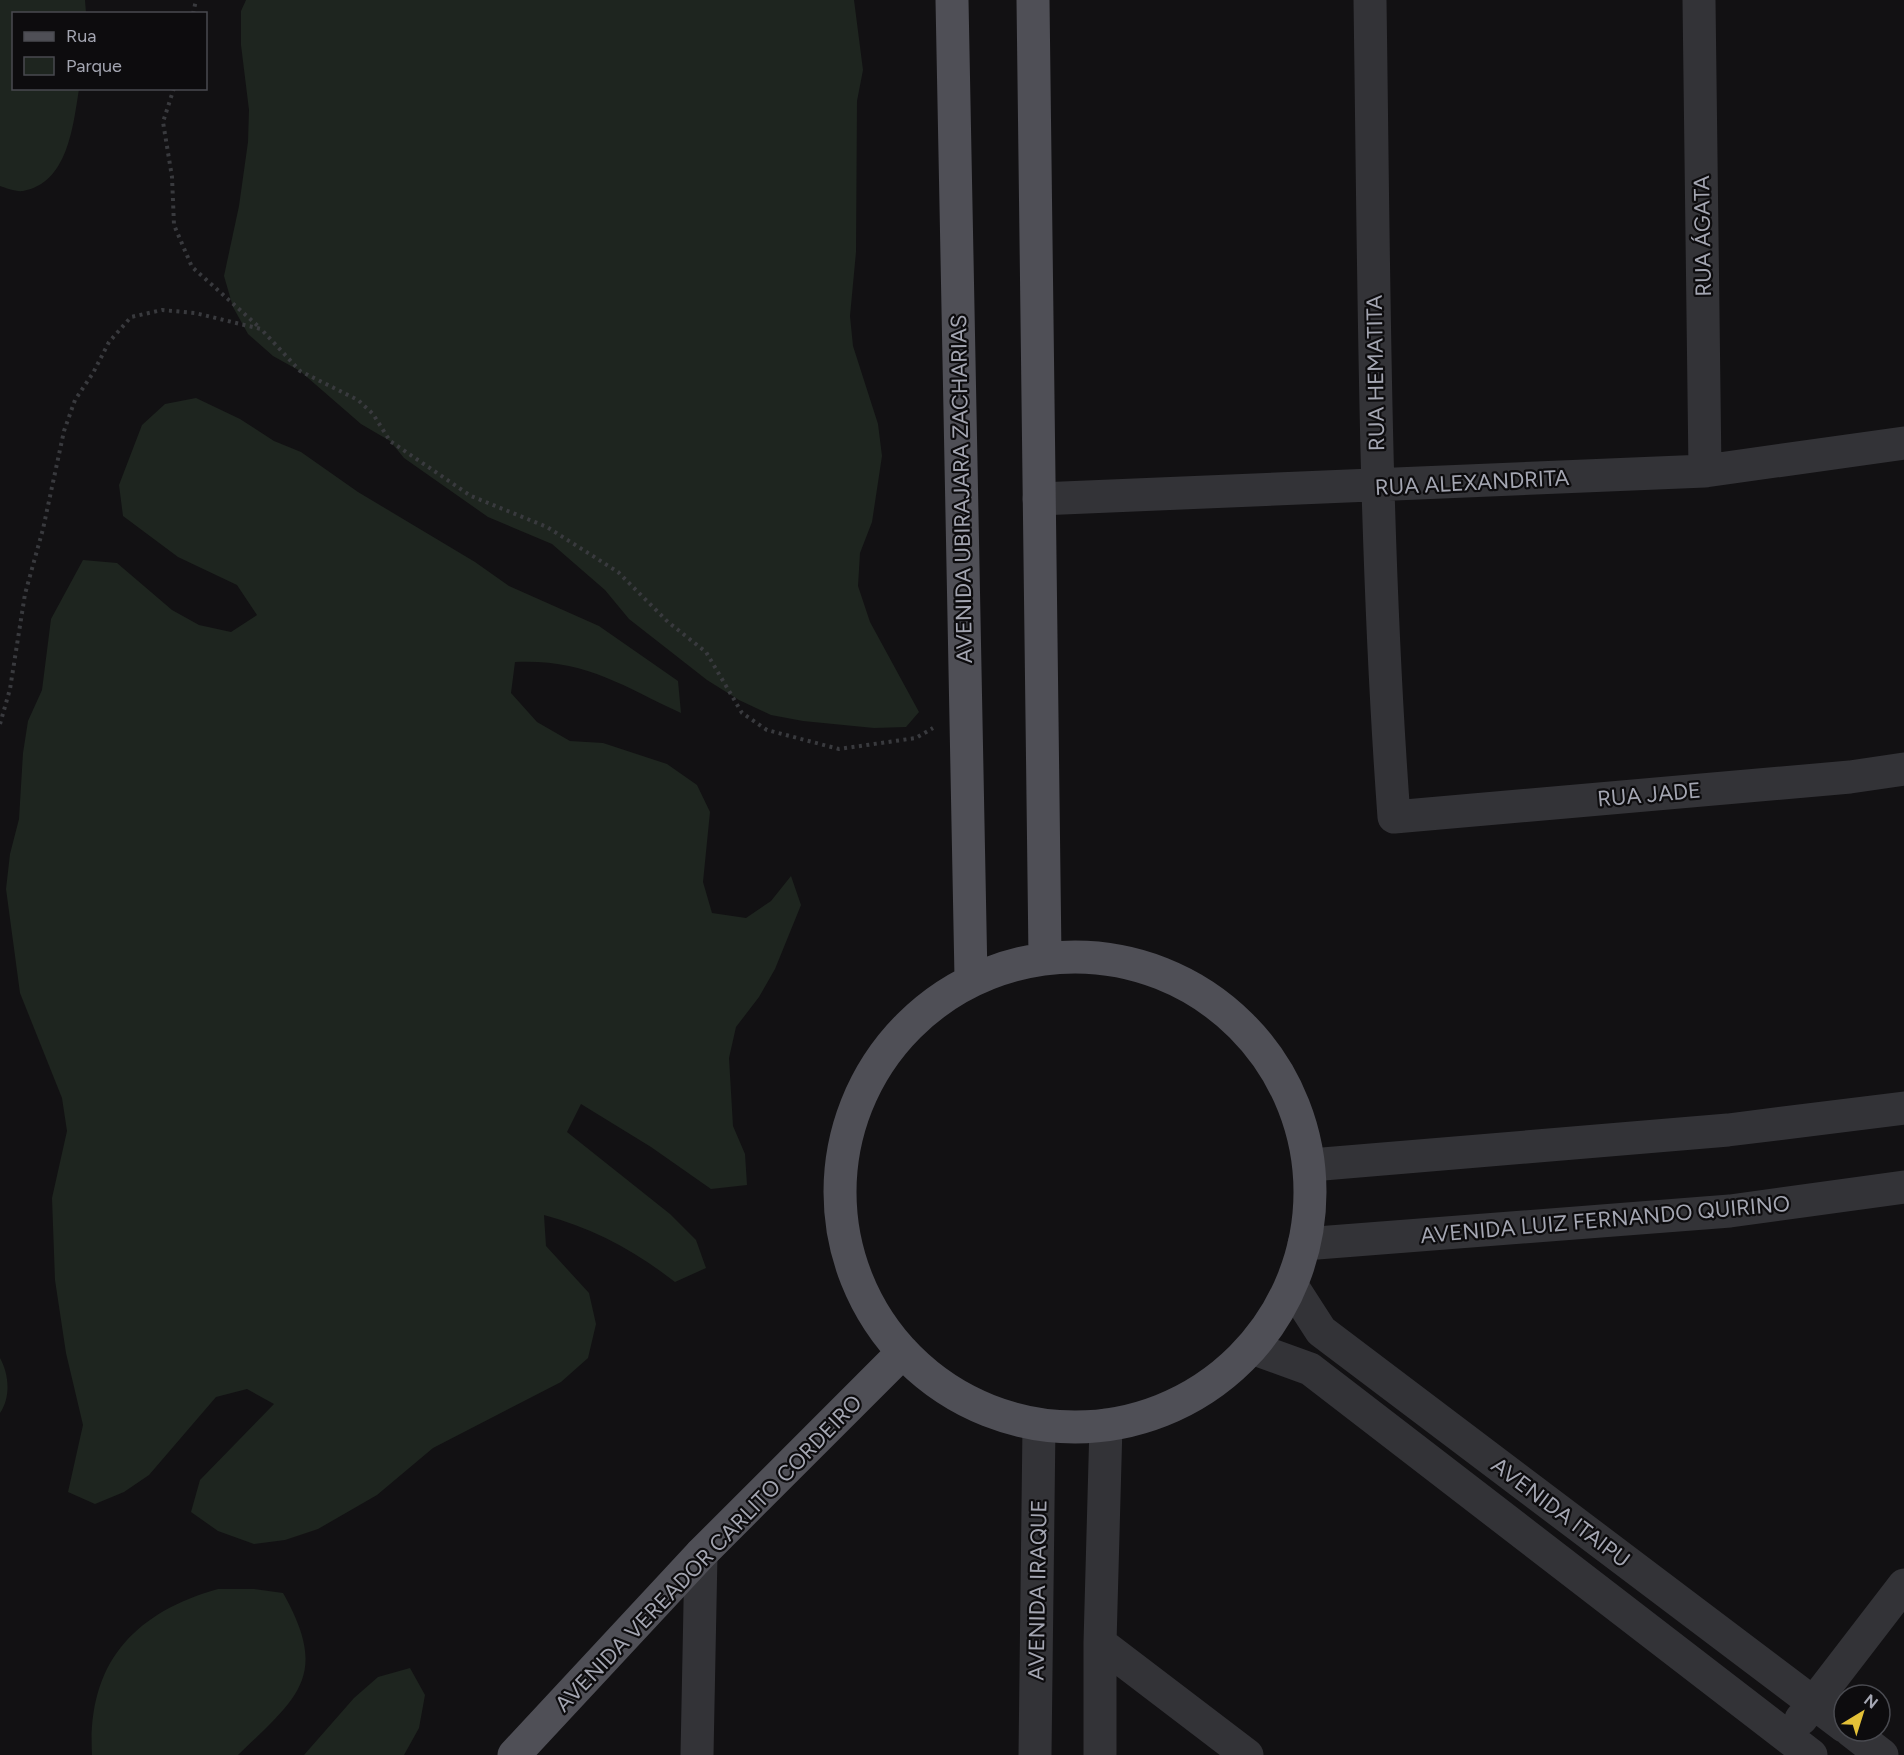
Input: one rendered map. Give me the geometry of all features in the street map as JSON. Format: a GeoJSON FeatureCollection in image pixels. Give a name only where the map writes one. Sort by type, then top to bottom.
{"type":"FeatureCollection","features":[{"type":"Feature","properties":{"kind":"main road","name":"AVENIDA UBIRAJARA ZACHARIAS"},"geometry":{"type":"LineString","coordinates":[[952,0],[971,978]]}},
{"type":"Feature","properties":{"kind":"main road"},"geometry":{"type":"LineString","coordinates":[[1033,0],[1045,957]]}},
{"type":"Feature","properties":{"kind":"main road"},"geometry":{"type":"LineString","coordinates":[[1045,957],[1106,958],[1167,974],[1221,1006],[1264,1050],[1295,1104],[1311,1165],[1304,1244],[1292,1286],[1261,1340],[1216,1383],[1161,1412],[1106,1425],[1039,1425],[988,1410],[952,1391],[903,1352],[872,1311],[851,1264],[840,1213],[841,1161],[853,1111],[875,1064],[908,1024],[971,978],[1045,957]]}},
{"type":"Feature","properties":{"kind":"main road","name":"AVENIDA VEREADOR CARLITO CORDEIRO"},"geometry":{"type":"LineString","coordinates":[[514,1755],[701,1554],[903,1352]]}},
{"type":"Feature","properties":{"kind":"street","name":"RUA HEMATITA"},"geometry":{"type":"LineString","coordinates":[[1370,0],[1377,486],[1383,660],[1394,817]]}},
{"type":"Feature","properties":{"kind":"street","name":"RUA ÁGATA"},"geometry":{"type":"LineString","coordinates":[[1699,0],[1705,471]]}},
{"type":"Feature","properties":{"kind":"street","name":"RUA ALEXANDRITA"},"geometry":{"type":"LineString","coordinates":[[1039,499],[1705,471],[1904,443]]}},
{"type":"Feature","properties":{"kind":"street","name":"RUA JADE"},"geometry":{"type":"LineString","coordinates":[[1394,817],[1850,777],[1904,769]]}},
{"type":"Feature","properties":{"kind":"street"},"geometry":{"type":"LineString","coordinates":[[1311,1165],[1728,1130],[1904,1108]]}},
{"type":"Feature","properties":{"kind":"street","name":"AVENIDA LUIZ FERNANDO QUIRINO"},"geometry":{"type":"LineString","coordinates":[[1304,1244],[1730,1211],[1904,1187]]}},
{"type":"Feature","properties":{"kind":"street","name":"AVENIDA ITAIPU"},"geometry":{"type":"LineString","coordinates":[[1292,1286],[1321,1331],[1832,1717]]}},
{"type":"Feature","properties":{"kind":"street","name":"AVENIDA ITAIPU"},"geometry":{"type":"LineString","coordinates":[[1252,1348],[1310,1369],[1799,1746]]}},
{"type":"Feature","properties":{"kind":"street","name":"AVENIDA IRAQUE"},"geometry":{"type":"LineString","coordinates":[[1035,1755],[1039,1425]]}},
{"type":"Feature","properties":{"kind":"street"},"geometry":{"type":"LineString","coordinates":[[1100,1755],[1100,1644],[1106,1425]]}},
{"type":"Feature","properties":{"kind":"street"},"geometry":{"type":"LineString","coordinates":[[697,1755],[701,1554]]}},
{"type":"Feature","properties":{"kind":"street"},"geometry":{"type":"LineString","coordinates":[[1799,1746],[1813,1702],[1904,1585]]}},
{"type":"Feature","properties":{"kind":"street"},"geometry":{"type":"LineString","coordinates":[[1100,1644],[1247,1755]]}},
{"type":"Feature","properties":{"kind":"street"},"geometry":{"type":"LineString","coordinates":[[1866,1743],[1882,1755]]}},
{"type":"Feature","properties":{"kind":"path"},"geometry":{"type":"LineString","coordinates":[[173,90],[163,122],[172,177],[174,225],[192,267],[261,329],[300,371],[358,400],[373,414],[390,441],[471,496],[547,527],[618,572],[668,622],[706,652],[742,713],[766,730],[839,749],[916,738],[964,709]]}},
{"type":"Feature","properties":{"kind":"path"},"geometry":{"type":"LineString","coordinates":[[0,724],[10,689],[25,594],[43,529],[64,430],[75,400],[93,373],[109,342],[131,317],[162,310],[195,313],[261,329]]}},
{"type":"Feature","properties":{"kind":"green space"},"geometry":{"type":"Polygon","coordinates":[[[0,0],[85,0],[86,12],[12,12],[12,90],[79,90],[66,151],[50,177],[38,186],[23,191],[0,186],[0,0]]]}},
{"type":"Feature","properties":{"kind":"green space"},"geometry":{"type":"Polygon","coordinates":[[[246,0],[854,0],[863,70],[857,101],[856,252],[850,316],[853,346],[878,424],[882,456],[872,522],[860,553],[858,586],[870,622],[919,712],[906,727],[874,728],[803,721],[771,715],[739,700],[707,680],[629,619],[605,590],[552,544],[488,517],[404,458],[390,441],[361,424],[300,371],[273,356],[248,334],[233,307],[224,276],[239,206],[248,142],[249,110],[241,45],[241,11],[246,0]]]}},
{"type":"Feature","properties":{"kind":"green space"},"geometry":{"type":"Polygon","coordinates":[[[196,398],[240,419],[274,441],[301,452],[358,492],[475,562],[509,586],[599,626],[678,681],[681,713],[583,669],[540,662],[515,662],[511,693],[537,722],[570,741],[603,743],[667,764],[697,785],[710,812],[703,882],[712,913],[746,918],[771,901],[791,876],[801,905],[775,969],[759,997],[736,1027],[729,1058],[733,1126],[745,1154],[747,1185],[711,1189],[651,1147],[581,1104],[567,1132],[670,1214],[696,1240],[706,1268],[675,1282],[645,1260],[613,1242],[580,1227],[544,1215],[546,1246],[589,1293],[596,1324],[588,1358],[561,1382],[433,1448],[377,1495],[318,1529],[285,1540],[254,1544],[218,1531],[191,1512],[200,1480],[274,1404],[247,1389],[216,1397],[149,1475],[124,1492],[95,1504],[68,1492],[83,1425],[66,1353],[55,1280],[52,1198],[67,1131],[62,1098],[20,993],[6,889],[10,854],[19,819],[23,753],[28,721],[42,690],[51,619],[83,560],[117,563],[172,610],[199,625],[231,632],[257,615],[237,585],[178,557],[123,516],[119,485],[142,425],[165,404],[196,398]]]}},
{"type":"Feature","properties":{"kind":"green space"},"geometry":{"type":"Polygon","coordinates":[[[0,1358],[8,1386],[4,1407],[0,1413],[0,1358]]]}},
{"type":"Feature","properties":{"kind":"green space"},"geometry":{"type":"Polygon","coordinates":[[[218,1589],[254,1589],[283,1593],[297,1621],[304,1645],[305,1665],[301,1683],[291,1700],[238,1755],[92,1755],[92,1723],[98,1694],[107,1669],[121,1647],[139,1628],[162,1612],[188,1599],[218,1589]]]}},
{"type":"Feature","properties":{"kind":"green space"},"geometry":{"type":"Polygon","coordinates":[[[410,1668],[425,1695],[419,1728],[404,1755],[304,1755],[354,1698],[378,1677],[410,1668]]]}}]}
